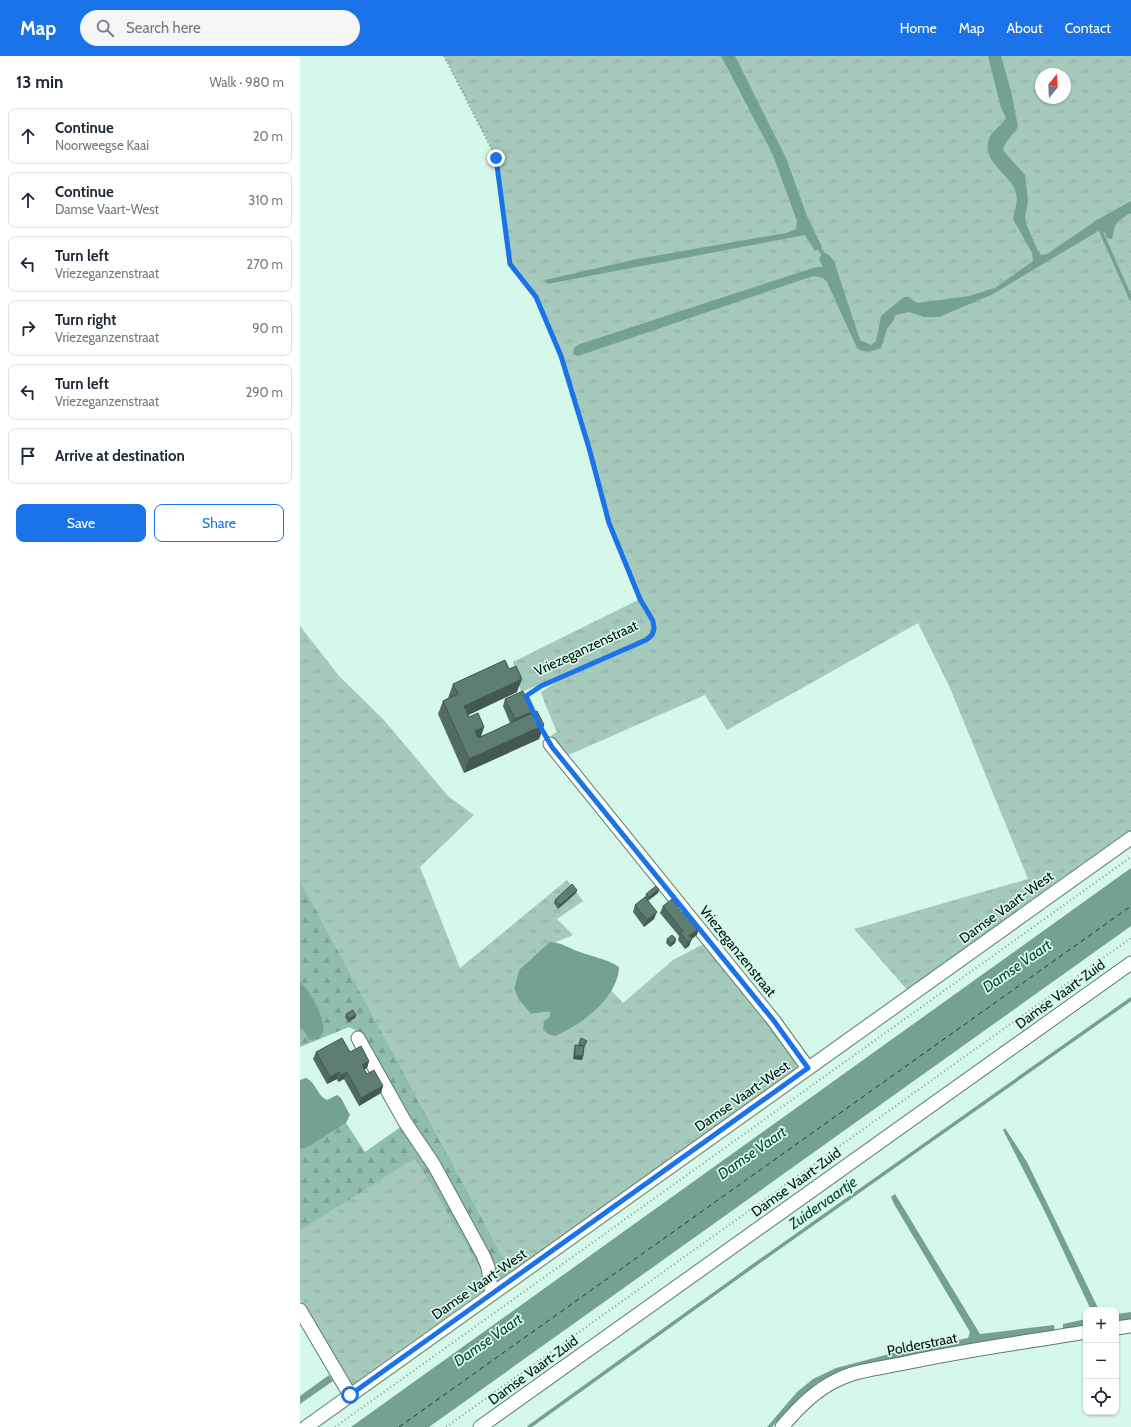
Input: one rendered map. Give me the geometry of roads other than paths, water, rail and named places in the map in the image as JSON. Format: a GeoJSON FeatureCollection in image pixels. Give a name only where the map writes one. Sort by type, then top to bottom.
{"type":"FeatureCollection","features":[{"type":"Feature","properties":{"kind":"street","name":"Vriezeganzenstraat"},"geometry":{"type":"LineString","coordinates":[[550,744],[769,1015],[808,1068]]}},
{"type":"Feature","properties":{"kind":"street","name":"Damse Vaart-West"},"geometry":{"type":"LineString","coordinates":[[306,1427],[1131,838]]}},
{"type":"Feature","properties":{"kind":"street","name":"Damse Vaart-Zuid"},"geometry":{"type":"LineString","coordinates":[[480,1427],[1131,963]]}},
{"type":"Feature","properties":{"kind":"street"},"geometry":{"type":"LineString","coordinates":[[358,1038],[405,1122],[434,1165],[483,1255],[488,1267],[491,1288],[494,1292]]}},
{"type":"Feature","properties":{"kind":"street"},"geometry":{"type":"LineString","coordinates":[[300,1310],[350,1395]]}},
{"type":"Feature","properties":{"kind":"street"},"geometry":{"type":"LineString","coordinates":[[1119,1328],[1131,1326]]}},
{"type":"Feature","properties":{"kind":"street","name":"Polderstraat"},"geometry":{"type":"LineString","coordinates":[[782,1427],[808,1400],[834,1382],[855,1373],[943,1355],[1083,1332]]}},
{"type":"Feature","properties":{"kind":"water"},"geometry":{"type":"Polygon","coordinates":[[[721,56],[735,56],[786,158],[807,216],[822,247],[815,251],[805,235],[547,284],[545,280],[637,259],[786,233],[796,229],[797,221],[773,155],[721,56]]]}},
{"type":"Feature","properties":{"kind":"water"},"geometry":{"type":"Polygon","coordinates":[[[988,56],[1001,56],[1011,91],[1018,127],[1003,149],[1025,175],[1028,201],[1025,217],[1027,226],[1038,251],[1041,255],[1047,254],[1097,220],[1131,201],[1131,213],[1117,223],[1112,239],[1107,238],[1105,233],[1100,230],[991,295],[939,317],[924,317],[909,312],[895,315],[894,320],[887,329],[881,348],[871,351],[862,351],[857,348],[827,282],[823,278],[813,276],[578,356],[573,354],[574,348],[580,344],[816,267],[823,267],[819,259],[822,253],[829,255],[834,261],[860,340],[871,345],[876,341],[881,316],[904,297],[909,297],[917,303],[969,296],[995,288],[1033,261],[1032,253],[1013,219],[1017,200],[1015,190],[989,156],[988,148],[990,136],[1006,118],[1001,108],[988,56]]]}},
{"type":"Feature","properties":{"kind":"water","name":"Damse Vaart"},"geometry":{"type":"Polygon","coordinates":[[[1131,868],[1131,926],[429,1427],[351,1427],[1131,868]]]}},
{"type":"Feature","properties":{"kind":"water"},"geometry":{"type":"Polygon","coordinates":[[[550,942],[562,944],[576,951],[605,960],[619,967],[617,978],[605,1000],[586,1018],[555,1036],[548,1034],[543,1030],[544,1022],[549,1017],[550,1012],[531,1014],[519,1000],[514,989],[519,970],[550,942]]]}},
{"type":"Feature","properties":{"kind":"water"},"geometry":{"type":"Polygon","coordinates":[[[300,981],[313,998],[321,1016],[324,1030],[319,1039],[309,1040],[305,1032],[300,1028],[300,981]]]}},
{"type":"Feature","properties":{"kind":"water"},"geometry":{"type":"Polygon","coordinates":[[[306,1078],[327,1100],[337,1095],[341,1098],[350,1115],[346,1123],[310,1146],[301,1149],[300,1080],[306,1078]]]}},
{"type":"Feature","properties":{"kind":"water"},"geometry":{"type":"Polygon","coordinates":[[[1005,1128],[1027,1162],[1098,1307],[1090,1307],[1045,1212],[1003,1130],[1005,1128]]]}},
{"type":"Feature","properties":{"kind":"water"},"geometry":{"type":"Polygon","coordinates":[[[895,1194],[980,1334],[1054,1325],[1055,1331],[862,1366],[827,1377],[801,1396],[772,1427],[767,1427],[797,1392],[813,1379],[836,1368],[893,1353],[968,1338],[970,1332],[894,1204],[891,1197],[895,1194]]]}},
{"type":"Feature","properties":{"kind":"water"},"geometry":{"type":"Polygon","coordinates":[[[1131,1312],[1131,1320],[1119,1322],[1119,1314],[1131,1312]]]}},
{"type":"Feature","properties":{"kind":"water"},"geometry":{"type":"Polygon","coordinates":[[[1083,1320],[1083,1327],[1063,1330],[1063,1324],[1083,1320]]]}},
{"type":"Feature","properties":{"kind":"water"},"geometry":{"type":"Polygon","coordinates":[[[329,1375],[333,1381],[300,1404],[300,1396],[329,1375]]]}},
{"type":"Feature","properties":{"kind":"waterway"},"geometry":{"type":"LineString","coordinates":[[1099,227],[1131,299]]}},
{"type":"Feature","properties":{"kind":"waterway"},"geometry":{"type":"LineString","coordinates":[[818,245],[824,257]]}},
{"type":"Feature","properties":{"kind":"waterway","name":"Zuidervaartje"},"geometry":{"type":"LineString","coordinates":[[529,1427],[753,1266],[1131,999]]}}]}
